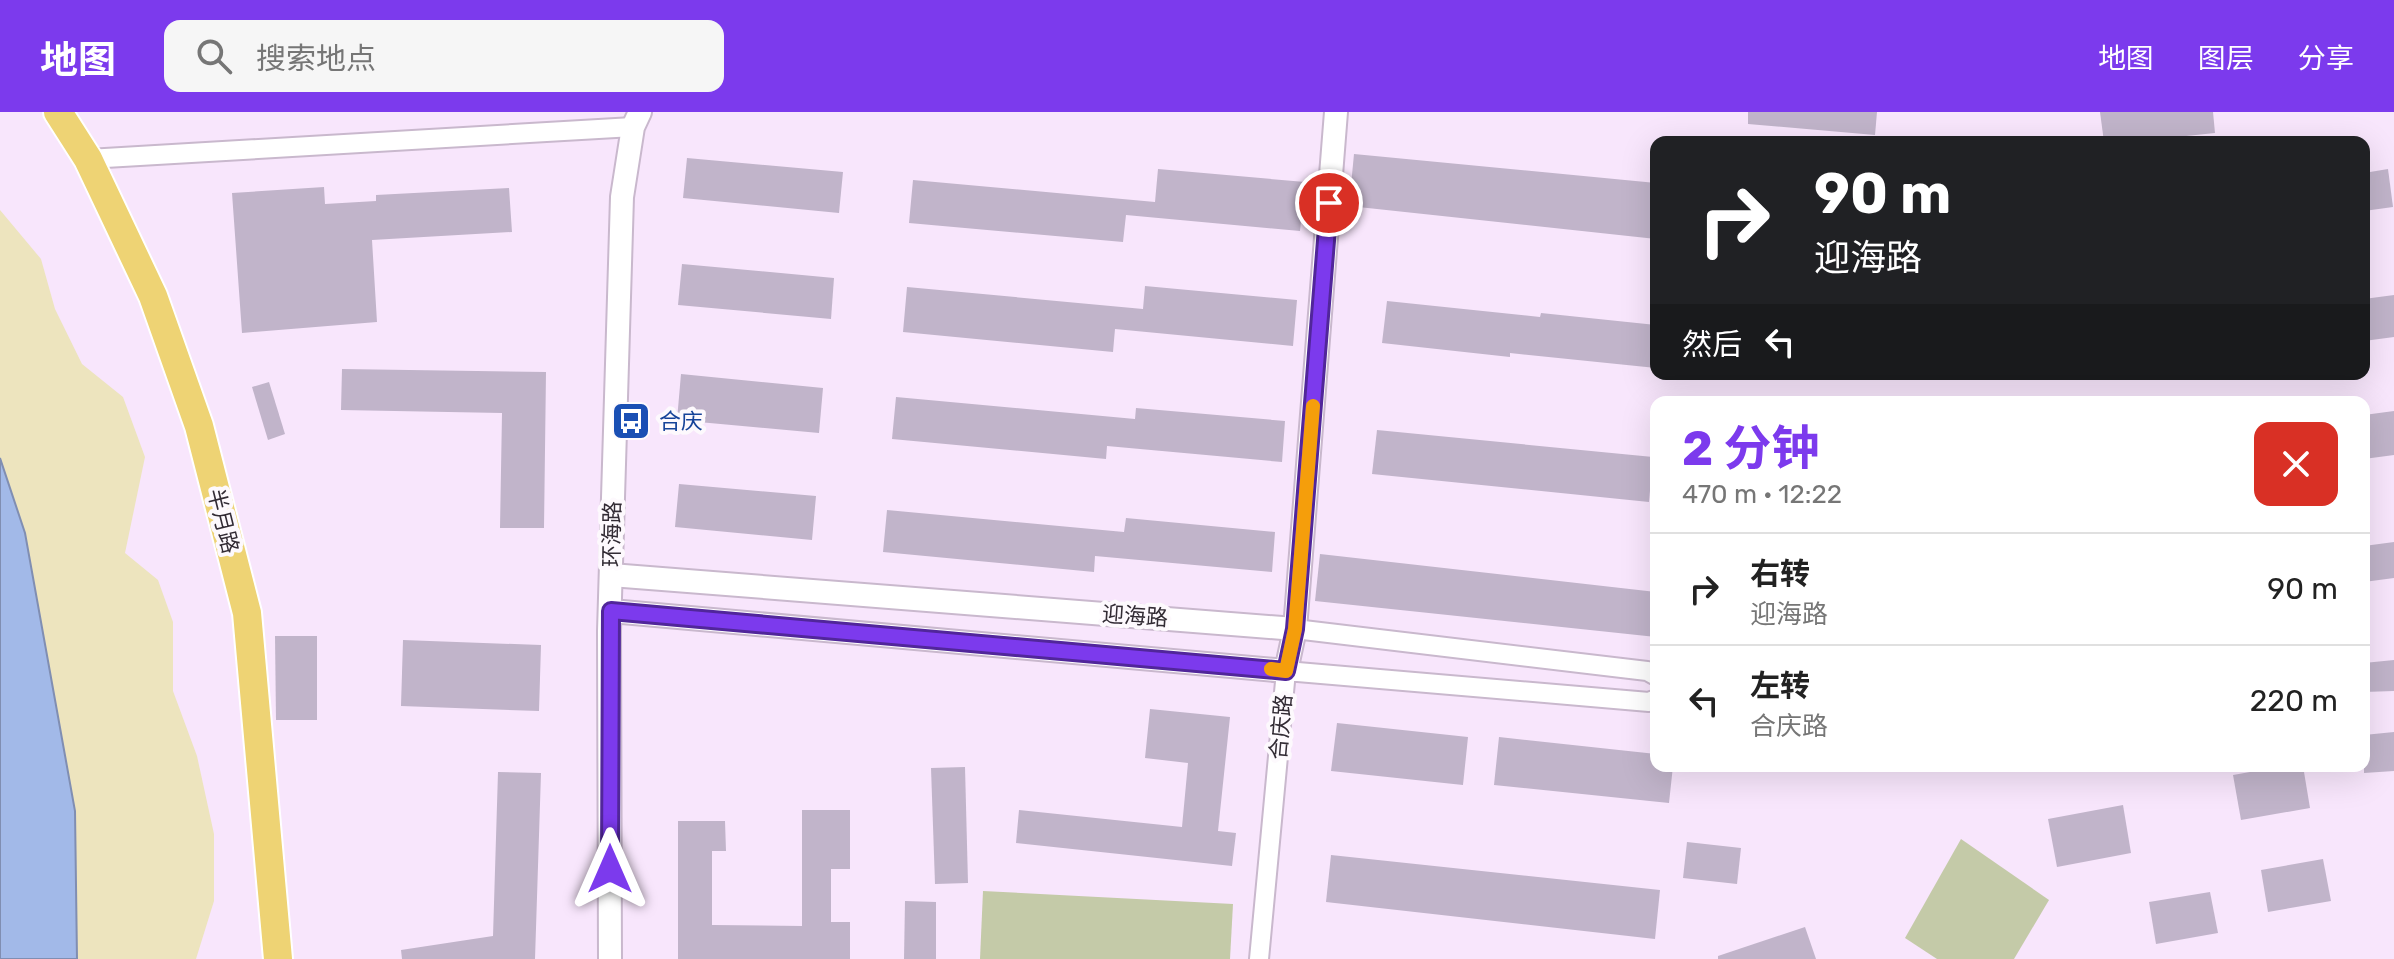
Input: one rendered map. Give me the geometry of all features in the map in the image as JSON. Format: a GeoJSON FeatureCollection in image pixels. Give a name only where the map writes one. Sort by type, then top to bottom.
{"type":"FeatureCollection","features":[{"type":"Feature","properties":{"kind":"main road","name":"半月路"},"geometry":{"type":"LineString","coordinates":[[58,112],[88,159],[153,296],[194,412],[247,613],[278,959]]}},
{"type":"Feature","properties":{"kind":"street","name":"合庆路"},"geometry":{"type":"LineString","coordinates":[[1259,959],[1286,671],[1295,629],[1336,112]]}},
{"type":"Feature","properties":{"kind":"street"},"geometry":{"type":"LineString","coordinates":[[88,159],[637,120]]}},
{"type":"Feature","properties":{"kind":"street","name":"环海路"},"geometry":{"type":"LineString","coordinates":[[610,959],[611,575],[622,197],[637,120]]}},
{"type":"Feature","properties":{"kind":"street","name":"迎海路"},"geometry":{"type":"LineString","coordinates":[[611,575],[1295,629],[1650,673]]}},
{"type":"Feature","properties":{"kind":"street","name":"迎海路"},"geometry":{"type":"LineString","coordinates":[[611,611],[1650,702]]}},
{"type":"Feature","properties":{"kind":"green space"},"geometry":{"type":"Polygon","coordinates":[[[1961,839],[2049,900],[2014,959],[1937,959],[1905,938],[1961,839]]]}},
{"type":"Feature","properties":{"kind":"green space"},"geometry":{"type":"Polygon","coordinates":[[[983,891],[1233,904],[1230,959],[980,959],[983,891]]]}},
{"type":"Feature","properties":{"kind":"sand"},"geometry":{"type":"Polygon","coordinates":[[[0,210],[41,259],[55,309],[82,364],[123,397],[145,457],[125,553],[158,580],[173,622],[173,691],[197,756],[214,834],[214,901],[196,959],[77,959],[75,811],[25,533],[0,458],[0,210]]]}},
{"type":"Feature","properties":{"kind":"water"},"geometry":{"type":"Polygon","coordinates":[[[0,458],[25,533],[75,811],[77,959],[0,959],[0,458]]]}},
{"type":"Feature","properties":{"kind":"building"},"geometry":{"type":"Polygon","coordinates":[[[1748,112],[1877,112],[1875,135],[1748,124],[1748,112]]]}},
{"type":"Feature","properties":{"kind":"building"},"geometry":{"type":"Polygon","coordinates":[[[2100,112],[2213,112],[2215,133],[2103,136],[2100,112]]]}},
{"type":"Feature","properties":{"kind":"building"},"geometry":{"type":"Polygon","coordinates":[[[1354,154],[1650,182],[1650,238],[1349,206],[1354,154]]]}},
{"type":"Feature","properties":{"kind":"building"},"geometry":{"type":"Polygon","coordinates":[[[687,158],[843,172],[839,213],[683,198],[687,158]]]}},
{"type":"Feature","properties":{"kind":"building"},"geometry":{"type":"Polygon","coordinates":[[[1158,169],[1305,182],[1300,231],[1126,215],[1123,242],[909,223],[913,180],[1155,202],[1158,169]]]}},
{"type":"Feature","properties":{"kind":"building"},"geometry":{"type":"Polygon","coordinates":[[[2388,169],[2393,207],[2370,210],[2370,172],[2388,169]]]}},
{"type":"Feature","properties":{"kind":"building"},"geometry":{"type":"Polygon","coordinates":[[[324,187],[325,204],[376,201],[376,195],[509,188],[512,232],[372,240],[377,322],[242,333],[232,193],[324,187]]]}},
{"type":"Feature","properties":{"kind":"building"},"geometry":{"type":"Polygon","coordinates":[[[682,264],[834,278],[831,319],[678,305],[682,264]]]}},
{"type":"Feature","properties":{"kind":"building"},"geometry":{"type":"Polygon","coordinates":[[[1145,286],[1297,300],[1293,346],[1115,329],[1113,352],[903,332],[907,287],[1143,309],[1145,286]]]}},
{"type":"Feature","properties":{"kind":"building"},"geometry":{"type":"Polygon","coordinates":[[[2394,295],[2394,337],[2370,340],[2370,298],[2394,295]]]}},
{"type":"Feature","properties":{"kind":"building"},"geometry":{"type":"Polygon","coordinates":[[[1387,301],[1540,317],[1541,313],[1650,324],[1650,367],[1510,353],[1510,357],[1382,343],[1387,301]]]}},
{"type":"Feature","properties":{"kind":"building"},"geometry":{"type":"Polygon","coordinates":[[[342,369],[546,372],[544,528],[500,528],[502,413],[341,410],[342,369]]]}},
{"type":"Feature","properties":{"kind":"building"},"geometry":{"type":"Polygon","coordinates":[[[681,374],[823,388],[819,433],[677,420],[681,374]]]}},
{"type":"Feature","properties":{"kind":"building"},"geometry":{"type":"Polygon","coordinates":[[[269,382],[285,434],[268,440],[252,387],[269,382]]]}},
{"type":"Feature","properties":{"kind":"building"},"geometry":{"type":"Polygon","coordinates":[[[896,397],[1135,419],[1136,408],[1285,421],[1282,462],[1107,446],[1106,459],[892,439],[896,397]]]}},
{"type":"Feature","properties":{"kind":"building"},"geometry":{"type":"Polygon","coordinates":[[[2394,411],[2394,455],[2370,458],[2370,414],[2394,411]]]}},
{"type":"Feature","properties":{"kind":"building"},"geometry":{"type":"Polygon","coordinates":[[[1377,430],[1650,457],[1649,502],[1372,474],[1377,430]]]}},
{"type":"Feature","properties":{"kind":"building"},"geometry":{"type":"Polygon","coordinates":[[[679,484],[816,496],[812,540],[675,527],[679,484]]]}},
{"type":"Feature","properties":{"kind":"building"},"geometry":{"type":"Polygon","coordinates":[[[887,510],[1124,532],[1126,518],[1275,532],[1272,572],[1095,556],[1094,572],[883,552],[887,510]]]}},
{"type":"Feature","properties":{"kind":"building"},"geometry":{"type":"Polygon","coordinates":[[[2394,542],[2394,578],[2370,581],[2370,545],[2394,542]]]}},
{"type":"Feature","properties":{"kind":"building"},"geometry":{"type":"Polygon","coordinates":[[[1320,554],[1650,591],[1650,636],[1315,601],[1320,554]]]}},
{"type":"Feature","properties":{"kind":"building"},"geometry":{"type":"Polygon","coordinates":[[[275,636],[317,636],[317,720],[276,720],[275,636]]]}},
{"type":"Feature","properties":{"kind":"building"},"geometry":{"type":"Polygon","coordinates":[[[403,640],[541,645],[539,711],[401,706],[403,640]]]}},
{"type":"Feature","properties":{"kind":"building"},"geometry":{"type":"Polygon","coordinates":[[[2394,660],[2394,691],[2370,692],[2370,662],[2394,660]]]}},
{"type":"Feature","properties":{"kind":"building"},"geometry":{"type":"Polygon","coordinates":[[[1150,709],[1230,717],[1218,831],[1236,833],[1232,866],[1016,843],[1019,810],[1182,827],[1188,763],[1145,758],[1150,709]]]}},
{"type":"Feature","properties":{"kind":"building"},"geometry":{"type":"Polygon","coordinates":[[[1337,723],[1468,737],[1463,785],[1331,771],[1337,723]]]}},
{"type":"Feature","properties":{"kind":"building"},"geometry":{"type":"Polygon","coordinates":[[[2394,732],[2394,771],[2364,773],[2370,772],[2370,734],[2394,732]]]}},
{"type":"Feature","properties":{"kind":"building"},"geometry":{"type":"Polygon","coordinates":[[[1499,737],[1650,753],[1650,772],[1672,772],[1669,803],[1494,785],[1499,737]]]}},
{"type":"Feature","properties":{"kind":"building"},"geometry":{"type":"Polygon","coordinates":[[[965,767],[968,883],[935,884],[931,768],[965,767]]]}},
{"type":"Feature","properties":{"kind":"building"},"geometry":{"type":"Polygon","coordinates":[[[498,772],[541,773],[535,959],[402,959],[401,950],[493,936],[498,772]]]}},
{"type":"Feature","properties":{"kind":"building"},"geometry":{"type":"Polygon","coordinates":[[[2304,772],[2310,808],[2241,820],[2233,775],[2304,772]]]}},
{"type":"Feature","properties":{"kind":"building"},"geometry":{"type":"Polygon","coordinates":[[[2123,805],[2131,853],[2057,867],[2048,819],[2123,805]]]}},
{"type":"Feature","properties":{"kind":"building"},"geometry":{"type":"Polygon","coordinates":[[[802,810],[850,810],[850,869],[831,869],[831,922],[850,922],[850,959],[678,959],[678,821],[725,821],[726,851],[712,851],[712,925],[802,926],[802,810]]]}},
{"type":"Feature","properties":{"kind":"building"},"geometry":{"type":"Polygon","coordinates":[[[1687,842],[1741,848],[1737,884],[1683,878],[1687,842]]]}},
{"type":"Feature","properties":{"kind":"building"},"geometry":{"type":"Polygon","coordinates":[[[1331,855],[1660,890],[1655,939],[1326,902],[1331,855]]]}},
{"type":"Feature","properties":{"kind":"building"},"geometry":{"type":"Polygon","coordinates":[[[2323,859],[2331,901],[2268,912],[2261,870],[2323,859]]]}},
{"type":"Feature","properties":{"kind":"building"},"geometry":{"type":"Polygon","coordinates":[[[2210,892],[2218,933],[2156,944],[2149,902],[2210,892]]]}},
{"type":"Feature","properties":{"kind":"building"},"geometry":{"type":"Polygon","coordinates":[[[905,901],[936,902],[936,959],[904,959],[905,901]]]}},
{"type":"Feature","properties":{"kind":"building"},"geometry":{"type":"Polygon","coordinates":[[[1805,927],[1816,959],[1718,959],[1718,956],[1805,927]]]}},
{"type":"Feature","properties":{"kind":"slow traffic"},"geometry":{"type":"LineString","coordinates":[[1271,669],[1286,671],[1295,629],[1313,406]]}},
{"type":"Feature","properties":{"kind":"place","name":"合庆"},"geometry":{"type":"Point","coordinates":[631,421]}},
{"type":"Feature","properties":{"kind":"route"},"geometry":{"type":"LineString","coordinates":[[610,869],[611,611],[1286,671],[1295,629],[1329,203]]}}]}
